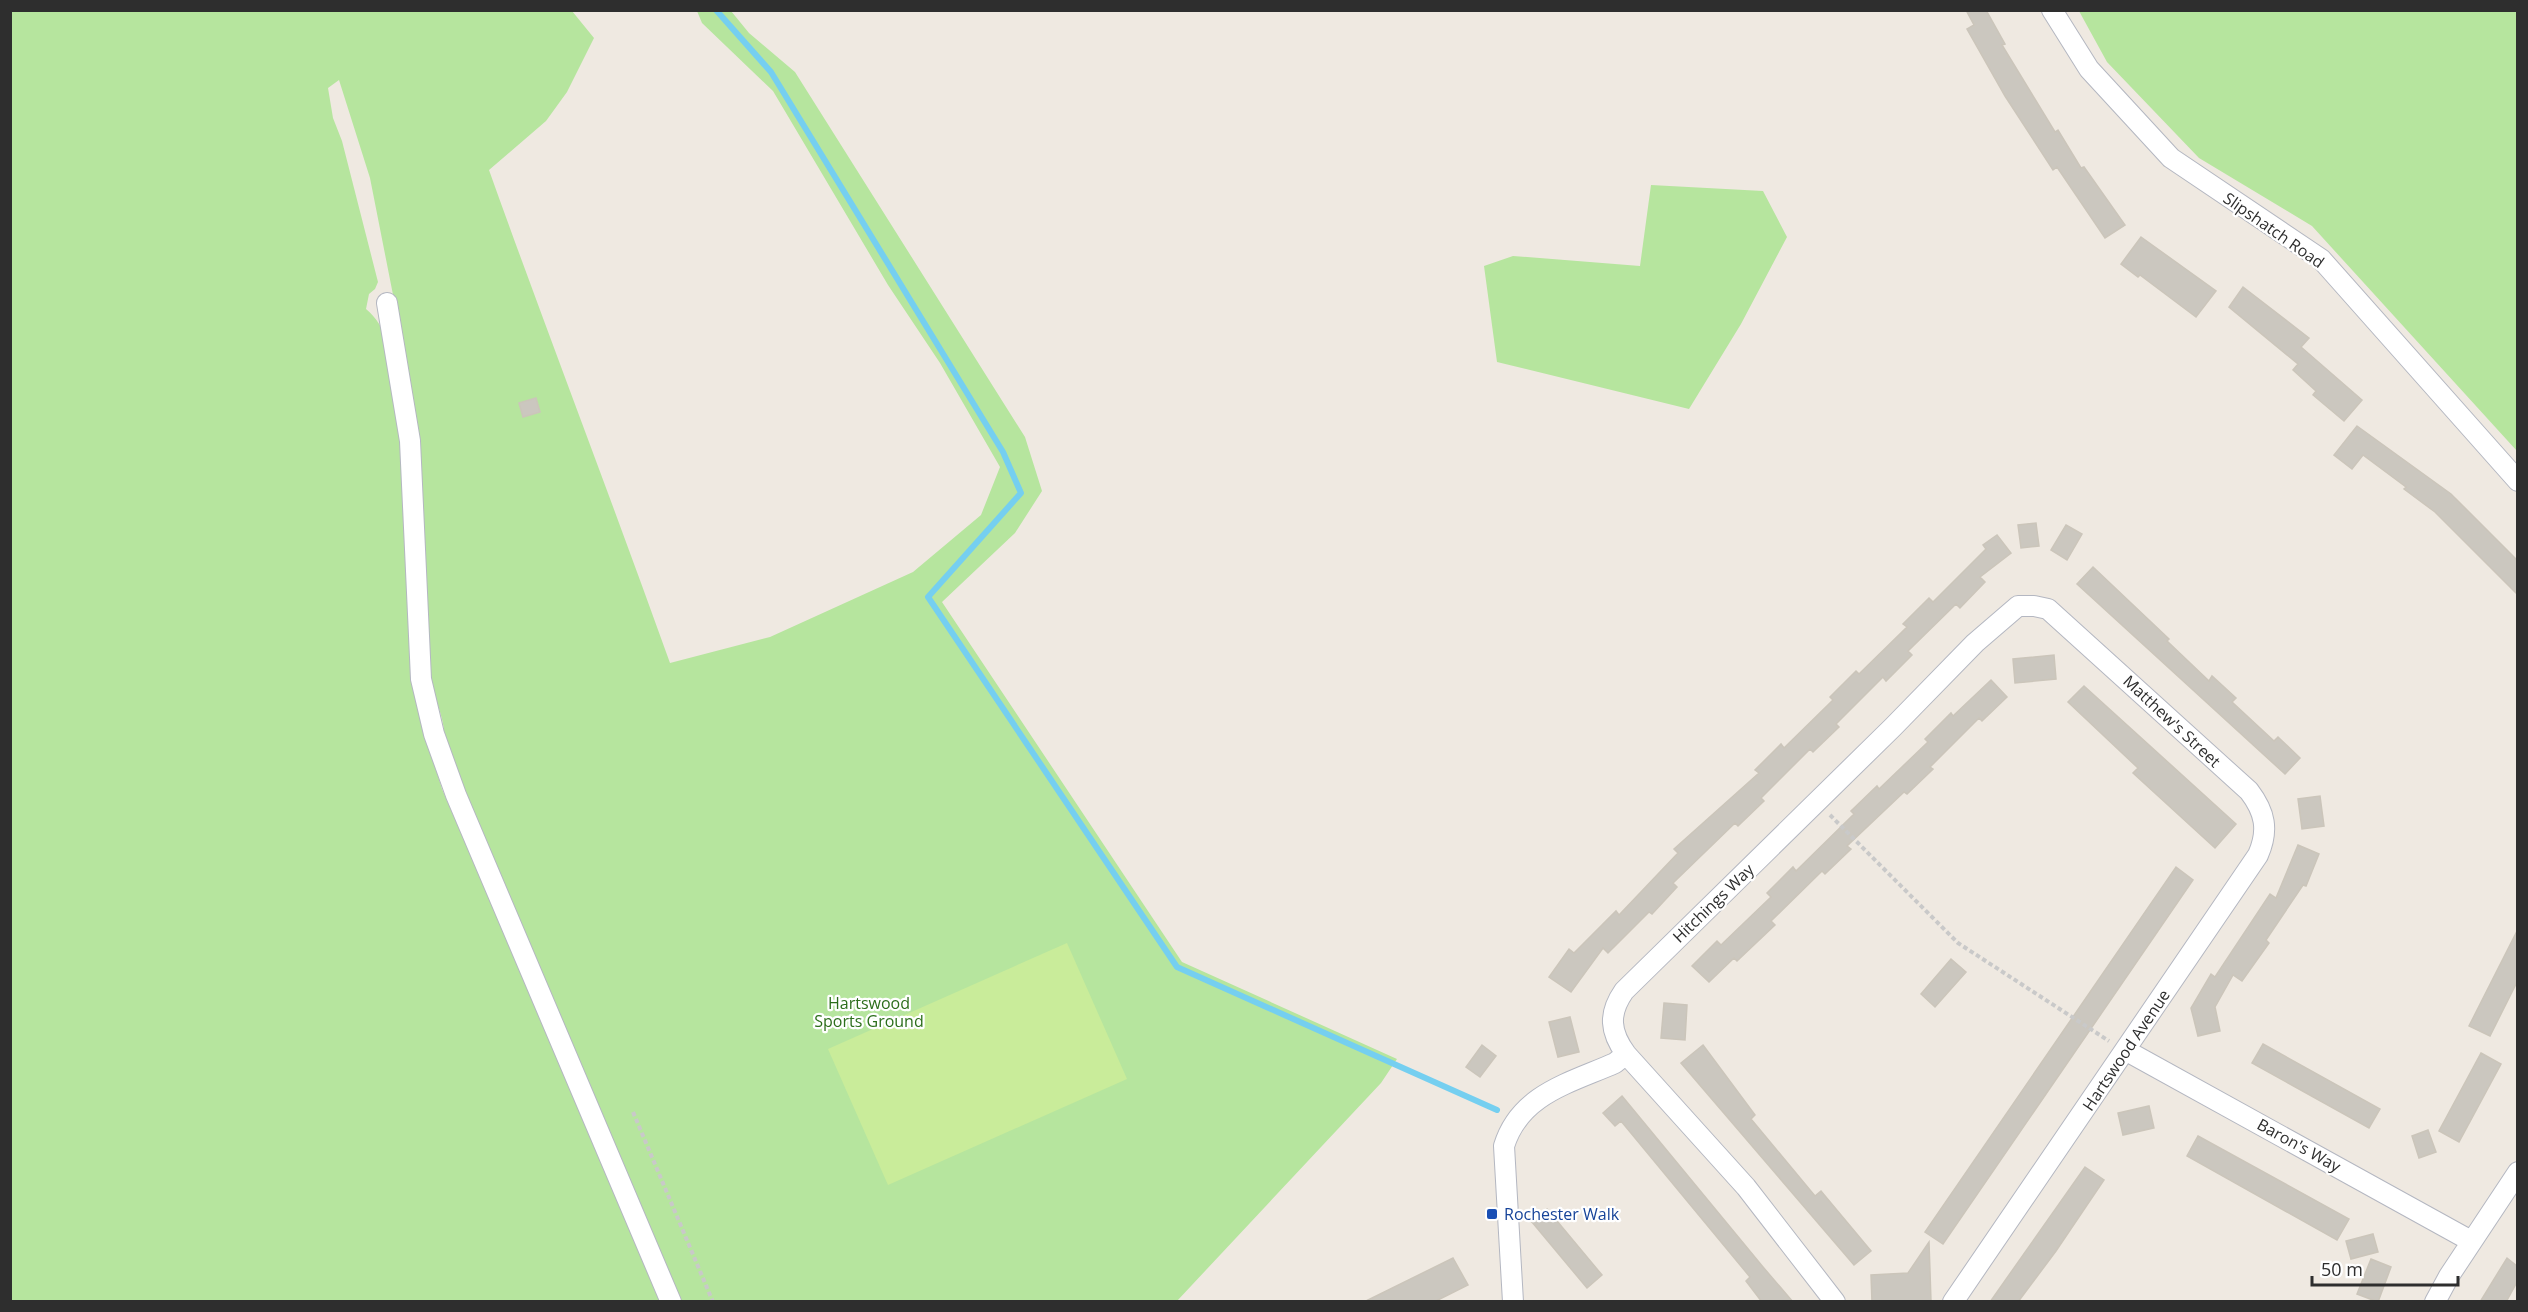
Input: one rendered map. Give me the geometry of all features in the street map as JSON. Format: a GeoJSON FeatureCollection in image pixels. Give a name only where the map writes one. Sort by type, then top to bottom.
{"type":"FeatureCollection","features":[{"type":"Feature","properties":{"kind":"street","name":"Slipshatch Road"},"geometry":{"type":"LineString","coordinates":[[2052,10],[2089,69],[2171,158],[2320,259],[2517,481]]}},
{"type":"Feature","properties":{"kind":"street"},"geometry":{"type":"LineString","coordinates":[[387,303],[410,441],[421,679],[434,734],[456,795],[671,1302]]}},
{"type":"Feature","properties":{"kind":"street","name":"Hitchings Way"},"geometry":{"type":"LineString","coordinates":[[1835,1302],[1746,1187],[1626,1054],[1616,1039],[1611,1024],[1614,1005],[1624,991],[1975,643],[2018,606],[2048,609],[2096,651]]}},
{"type":"Feature","properties":{"kind":"street","name":"Matthew's Street"},"geometry":{"type":"LineString","coordinates":[[2096,651],[2249,791]]}},
{"type":"Feature","properties":{"kind":"street","name":"Hartswood Avenue"},"geometry":{"type":"LineString","coordinates":[[1953,1302],[2258,855],[2264,842],[2264,822],[2259,804],[2249,791]]}},
{"type":"Feature","properties":{"kind":"street","name":"Baron's Way"},"geometry":{"type":"LineString","coordinates":[[2125,1050],[2471,1241]]}},
{"type":"Feature","properties":{"kind":"street"},"geometry":{"type":"LineString","coordinates":[[1512,1302],[1504,1146],[1509,1127],[1532,1101],[1615,1063],[1626,1054]]}},
{"type":"Feature","properties":{"kind":"street"},"geometry":{"type":"LineString","coordinates":[[2435,1302],[2471,1241],[2517,1172]]}},
{"type":"Feature","properties":{"kind":"path"},"geometry":{"type":"LineString","coordinates":[[1817,801],[1929,917],[1958,943],[2081,1025],[2125,1050]]}},
{"type":"Feature","properties":{"kind":"path"},"geometry":{"type":"LineString","coordinates":[[633,1112],[713,1302]]}},
{"type":"Feature","properties":{"kind":"green space","name":"Hartswood Sports Ground"},"geometry":{"type":"Polygon","coordinates":[[[10,11],[572,11],[594,38],[567,92],[546,121],[489,170],[670,663],[770,637],[913,572],[981,515],[1000,467],[940,363],[888,285],[773,91],[702,23],[697,11],[731,11],[749,33],[795,72],[1025,437],[1042,491],[1015,533],[942,602],[1182,962],[1397,1059],[1381,1083],[1177,1301],[679,1301],[443,745],[444,729],[429,676],[418,435],[410,381],[370,178],[339,80],[328,88],[333,118],[342,141],[378,282],[369,294],[366,309],[384,332],[395,379],[433,760],[442,789],[663,1301],[11,1301],[10,11]]]}},
{"type":"Feature","properties":{"kind":"green space"},"geometry":{"type":"Polygon","coordinates":[[[2079,11],[2517,11],[2517,451],[2312,226],[2199,158],[2107,62],[2079,11]]]}},
{"type":"Feature","properties":{"kind":"green space"},"geometry":{"type":"Polygon","coordinates":[[[1651,185],[1763,191],[1787,237],[1741,324],[1689,409],[1497,362],[1484,266],[1513,256],[1640,266],[1651,185]]]}},
{"type":"Feature","properties":{"kind":"green space"},"geometry":{"type":"Polygon","coordinates":[[[1067,943],[1127,1079],[888,1185],[828,1049],[1067,943]]]}},
{"type":"Feature","properties":{"kind":"building"},"geometry":{"type":"Polygon","coordinates":[[[1966,10],[1986,10],[2005,44],[2002,45],[2055,132],[2058,130],[2081,168],[2084,167],[2125,225],[2105,238],[2057,167],[2053,170],[2005,96],[1967,29],[1974,25],[1966,10]]]}},
{"type":"Feature","properties":{"kind":"building"},"geometry":{"type":"Polygon","coordinates":[[[2141,237],[2216,291],[2196,317],[2140,275],[2138,277],[2121,264],[2141,237]]]}},
{"type":"Feature","properties":{"kind":"building"},"geometry":{"type":"Polygon","coordinates":[[[2243,287],[2309,338],[2301,347],[2362,400],[2344,421],[2313,395],[2316,391],[2293,370],[2298,364],[2229,307],[2243,287]]]}},
{"type":"Feature","properties":{"kind":"building"},"geometry":{"type":"Polygon","coordinates":[[[536,398],[540,412],[523,417],[519,403],[536,398]]]}},
{"type":"Feature","properties":{"kind":"building"},"geometry":{"type":"Polygon","coordinates":[[[2357,426],[2451,494],[2517,560],[2517,594],[2435,512],[2404,489],[2406,487],[2363,455],[2352,469],[2334,455],[2357,426]]]}},
{"type":"Feature","properties":{"kind":"building"},"geometry":{"type":"Polygon","coordinates":[[[2036,523],[2039,546],[2021,548],[2018,525],[2036,523]]]}},
{"type":"Feature","properties":{"kind":"building"},"geometry":{"type":"Polygon","coordinates":[[[2066,525],[2082,534],[2067,560],[2051,550],[2066,525]]]}},
{"type":"Feature","properties":{"kind":"building"},"geometry":{"type":"Polygon","coordinates":[[[1997,535],[2011,553],[1980,577],[1985,582],[1960,608],[1956,604],[1908,651],[1912,655],[1886,681],[1883,677],[1836,724],[1839,727],[1813,752],[1810,749],[1761,798],[1764,801],[1738,826],[1735,823],[1673,883],[1677,887],[1652,914],[1649,912],[1608,953],[1603,948],[1571,992],[1549,977],[1569,949],[1574,953],[1616,911],[1619,915],[1678,853],[1674,849],[1759,773],[1755,770],[1781,744],[1784,748],[1833,700],[1830,697],[1856,671],[1859,674],[1907,627],[1903,624],[1929,598],[1933,602],[1986,549],[1983,545],[1997,535]]]}},
{"type":"Feature","properties":{"kind":"building"},"geometry":{"type":"Polygon","coordinates":[[[2093,567],[2169,639],[2167,641],[2209,681],[2212,676],[2236,698],[2232,702],[2274,741],[2278,737],[2300,758],[2285,774],[2077,584],[2093,567]]]}},
{"type":"Feature","properties":{"kind":"building"},"geometry":{"type":"Polygon","coordinates":[[[2054,655],[2056,679],[2015,683],[2013,659],[2054,655]]]}},
{"type":"Feature","properties":{"kind":"building"},"geometry":{"type":"Polygon","coordinates":[[[1991,680],[2007,697],[1982,721],[1979,718],[1930,767],[1933,769],[1907,794],[1904,792],[1847,846],[1851,849],[1825,874],[1822,871],[1771,921],[1775,925],[1737,961],[1734,958],[1709,982],[1692,966],[1717,941],[1721,945],[1771,897],[1767,893],[1793,867],[1796,871],[1854,814],[1851,811],[1877,786],[1879,789],[1928,742],[1925,739],[1951,713],[1953,716],[1991,680]]]}},
{"type":"Feature","properties":{"kind":"building"},"geometry":{"type":"Polygon","coordinates":[[[2084,686],[2236,824],[2215,848],[2133,773],[2138,768],[2068,702],[2084,686]]]}},
{"type":"Feature","properties":{"kind":"building"},"geometry":{"type":"Polygon","coordinates":[[[2320,796],[2324,826],[2302,829],[2298,799],[2320,796]]]}},
{"type":"Feature","properties":{"kind":"building"},"geometry":{"type":"Polygon","coordinates":[[[2298,845],[2319,854],[2306,886],[2303,885],[2266,940],[2269,943],[2242,981],[2233,975],[2215,1007],[2220,1031],[2198,1036],[2191,1008],[2211,974],[2215,977],[2270,894],[2276,898],[2298,845]]]}},
{"type":"Feature","properties":{"kind":"building"},"geometry":{"type":"Polygon","coordinates":[[[2176,867],[2193,880],[1943,1244],[1925,1232],[2176,867]]]}},
{"type":"Feature","properties":{"kind":"building"},"geometry":{"type":"Polygon","coordinates":[[[2517,931],[2517,982],[2490,1036],[2469,1026],[2517,931]]]}},
{"type":"Feature","properties":{"kind":"building"},"geometry":{"type":"Polygon","coordinates":[[[1951,959],[1966,972],[1935,1007],[1921,994],[1951,959]]]}},
{"type":"Feature","properties":{"kind":"building"},"geometry":{"type":"Polygon","coordinates":[[[1664,1003],[1687,1005],[1685,1040],[1661,1038],[1664,1003]]]}},
{"type":"Feature","properties":{"kind":"building"},"geometry":{"type":"Polygon","coordinates":[[[1570,1017],[1579,1052],[1558,1057],[1549,1022],[1570,1017]]]}},
{"type":"Feature","properties":{"kind":"building"},"geometry":{"type":"Polygon","coordinates":[[[2263,1044],[2380,1109],[2369,1128],[2252,1063],[2263,1044]]]}},
{"type":"Feature","properties":{"kind":"building"},"geometry":{"type":"Polygon","coordinates":[[[1482,1045],[1496,1056],[1480,1077],[1466,1067],[1482,1045]]]}},
{"type":"Feature","properties":{"kind":"building"},"geometry":{"type":"Polygon","coordinates":[[[1703,1045],[1755,1115],[1751,1119],[1815,1196],[1821,1191],[1871,1251],[1854,1265],[1681,1063],[1703,1045]]]}},
{"type":"Feature","properties":{"kind":"building"},"geometry":{"type":"Polygon","coordinates":[[[2481,1053],[2501,1064],[2459,1142],[2439,1131],[2481,1053]]]}},
{"type":"Feature","properties":{"kind":"building"},"geometry":{"type":"Polygon","coordinates":[[[1622,1096],[1793,1302],[1762,1302],[1746,1281],[1750,1277],[1621,1121],[1615,1126],[1603,1113],[1622,1096]]]}},
{"type":"Feature","properties":{"kind":"building"},"geometry":{"type":"Polygon","coordinates":[[[2149,1106],[2154,1128],[2123,1135],[2118,1113],[2149,1106]]]}},
{"type":"Feature","properties":{"kind":"building"},"geometry":{"type":"Polygon","coordinates":[[[2428,1130],[2436,1152],[2419,1158],[2412,1136],[2428,1130]]]}},
{"type":"Feature","properties":{"kind":"building"},"geometry":{"type":"Polygon","coordinates":[[[2198,1136],[2349,1219],[2337,1240],[2187,1156],[2198,1136]]]}},
{"type":"Feature","properties":{"kind":"building"},"geometry":{"type":"Polygon","coordinates":[[[2085,1167],[2104,1180],[2056,1251],[2018,1302],[1990,1302],[2085,1167]]]}},
{"type":"Feature","properties":{"kind":"building"},"geometry":{"type":"Polygon","coordinates":[[[1547,1209],[1602,1275],[1587,1288],[1532,1222],[1547,1209]]]}},
{"type":"Feature","properties":{"kind":"building"},"geometry":{"type":"Polygon","coordinates":[[[2373,1234],[2378,1252],[2351,1259],[2346,1241],[2373,1234]]]}},
{"type":"Feature","properties":{"kind":"building"},"geometry":{"type":"Polygon","coordinates":[[[1929,1242],[1931,1301],[1872,1302],[1871,1275],[1908,1273],[1929,1242]]]}},
{"type":"Feature","properties":{"kind":"building"},"geometry":{"type":"Polygon","coordinates":[[[1453,1258],[1468,1285],[1434,1302],[1364,1302],[1453,1258]]]}},
{"type":"Feature","properties":{"kind":"building"},"geometry":{"type":"Polygon","coordinates":[[[2507,1258],[2517,1266],[2517,1282],[2506,1302],[2480,1302],[2507,1258]]]}},
{"type":"Feature","properties":{"kind":"building"},"geometry":{"type":"Polygon","coordinates":[[[2371,1259],[2391,1267],[2378,1302],[2357,1294],[2371,1259]]]}},
{"type":"Feature","properties":{"kind":"waterway"},"geometry":{"type":"LineString","coordinates":[[716,10],[771,72],[1003,452],[1021,493],[928,597],[1177,967],[1497,1110]]}},
{"type":"Feature","properties":{"kind":"place","name":"Rochester Walk"},"geometry":{"type":"Point","coordinates":[1492,1214]}}]}
